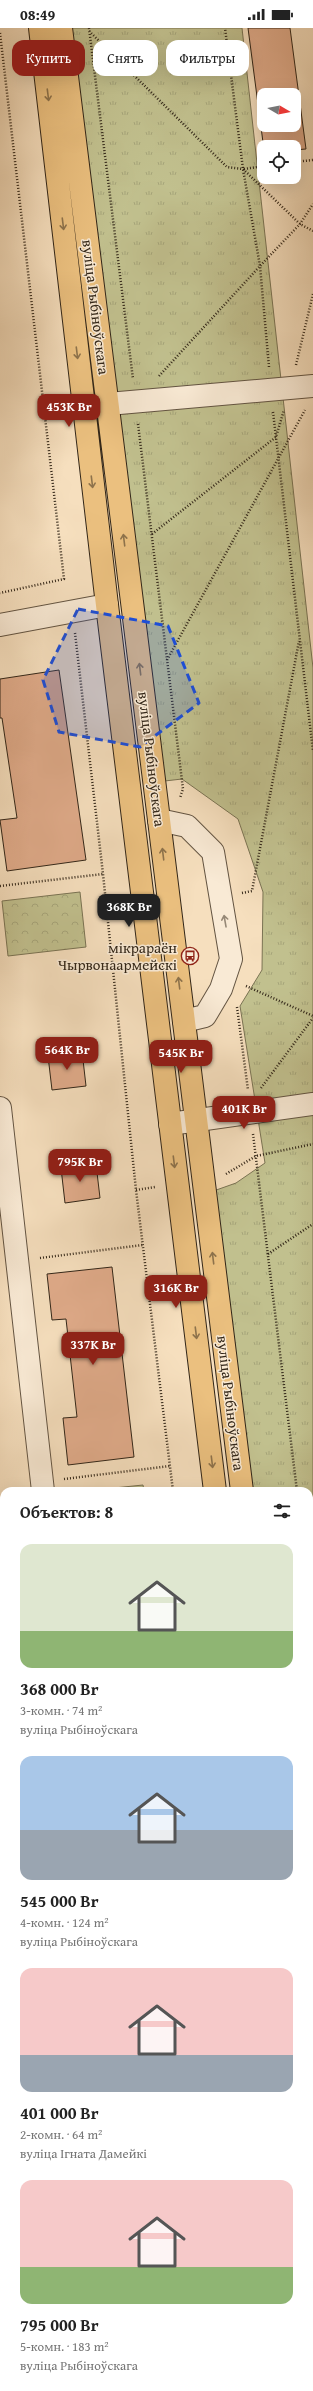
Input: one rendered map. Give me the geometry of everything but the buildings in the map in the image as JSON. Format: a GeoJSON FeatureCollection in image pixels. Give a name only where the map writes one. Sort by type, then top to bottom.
{"type":"FeatureCollection","features":[{"type":"Feature","properties":{"kind":"main road","name":"вуліца Рыбіноўскага"},"geometry":{"type":"LineString","coordinates":[[40,28],[107,605],[215,1487]]}},
{"type":"Feature","properties":{"kind":"main road","name":"вуліца Рыбіноўскага"},"geometry":{"type":"LineString","coordinates":[[61,28],[108,404],[166,821],[184,1021],[242,1487]]}},
{"type":"Feature","properties":{"kind":"street"},"geometry":{"type":"LineString","coordinates":[[108,404],[271,390],[311,395]]}},
{"type":"Feature","properties":{"kind":"street"},"geometry":{"type":"LineString","coordinates":[[0,625],[107,605]]}},
{"type":"Feature","properties":{"kind":"street"},"geometry":{"type":"LineString","coordinates":[[166,821],[187,826],[213,852],[231,959],[223,983],[205,1016],[184,1021]]}},
{"type":"Feature","properties":{"kind":"street"},"geometry":{"type":"LineString","coordinates":[[170,1124],[313,1104]]}},
{"type":"Feature","properties":{"kind":"street"},"geometry":{"type":"LineString","coordinates":[[0,1108],[42,1486]]}},
{"type":"Feature","properties":{"kind":"path"},"geometry":{"type":"LineString","coordinates":[[225,28],[243,169],[260,266],[276,437],[313,752]]}},
{"type":"Feature","properties":{"kind":"path"},"geometry":{"type":"LineString","coordinates":[[89,30],[227,167],[243,169],[257,167]]}},
{"type":"Feature","properties":{"kind":"path"},"geometry":{"type":"LineString","coordinates":[[89,30],[183,789],[166,821]]}},
{"type":"Feature","properties":{"kind":"path"},"geometry":{"type":"LineString","coordinates":[[0,33],[64,579],[0,593]]}},
{"type":"Feature","properties":{"kind":"path"},"geometry":{"type":"LineString","coordinates":[[301,161],[313,160]]}},
{"type":"Feature","properties":{"kind":"path"},"geometry":{"type":"LineString","coordinates":[[243,169],[300,224],[313,231]]}},
{"type":"Feature","properties":{"kind":"path"},"geometry":{"type":"LineString","coordinates":[[135,402],[300,224],[313,204]]}},
{"type":"Feature","properties":{"kind":"path"},"geometry":{"type":"LineString","coordinates":[[167,660],[311,395]]}},
{"type":"Feature","properties":{"kind":"path"},"geometry":{"type":"LineString","coordinates":[[152,534],[276,437]]}},
{"type":"Feature","properties":{"kind":"path"},"geometry":{"type":"LineString","coordinates":[[74,630],[103,874],[143,1245],[173,1487]]}},
{"type":"Feature","properties":{"kind":"path"},"geometry":{"type":"LineString","coordinates":[[221,897],[252,891],[300,638]]}},
{"type":"Feature","properties":{"kind":"path"},"geometry":{"type":"LineString","coordinates":[[0,886],[103,874]]}},
{"type":"Feature","properties":{"kind":"path"},"geometry":{"type":"LineString","coordinates":[[223,983],[313,1017],[260,1089],[248,1094],[235,992],[223,983]]}},
{"type":"Feature","properties":{"kind":"path"},"geometry":{"type":"LineString","coordinates":[[250,1112],[297,1487]]}},
{"type":"Feature","properties":{"kind":"path"},"geometry":{"type":"LineString","coordinates":[[268,1254],[313,1224]]}},
{"type":"Feature","properties":{"kind":"path"},"geometry":{"type":"LineString","coordinates":[[17,1260],[143,1245]]}},
{"type":"Feature","properties":{"kind":"path"},"geometry":{"type":"LineString","coordinates":[[42,1486],[170,1466]]}},
{"type":"Feature","properties":{"kind":"highlighted area"},"geometry":{"type":"Polygon","coordinates":[[[78,609],[168,626],[199,703],[140,747],[59,732],[43,680],[78,609]]]}},
{"type":"Feature","properties":{"kind":"green space"},"geometry":{"type":"Polygon","coordinates":[[[64,28],[242,28],[243,40],[166,40],[166,76],[247,76],[257,163],[257,184],[259,184],[313,668],[313,1487],[243,1487],[205,1194],[236,1183],[265,1163],[240,1006],[262,970],[263,892],[238,819],[182,779],[156,782],[70,76],[85,76],[85,40],[65,40],[64,28]]]}},
{"type":"Feature","properties":{"kind":"green space"},"geometry":{"type":"Polygon","coordinates":[[[80,892],[86,947],[8,956],[2,901],[80,892]]]}},
{"type":"Feature","properties":{"kind":"green space"},"geometry":{"type":"Polygon","coordinates":[[[143,1485],[143,1487],[124,1487],[143,1485]]]}},
{"type":"Feature","properties":{"kind":"place","name":"мікрараён Чырвонаармейскі"},"geometry":{"type":"Point","coordinates":[190,956]}}]}
